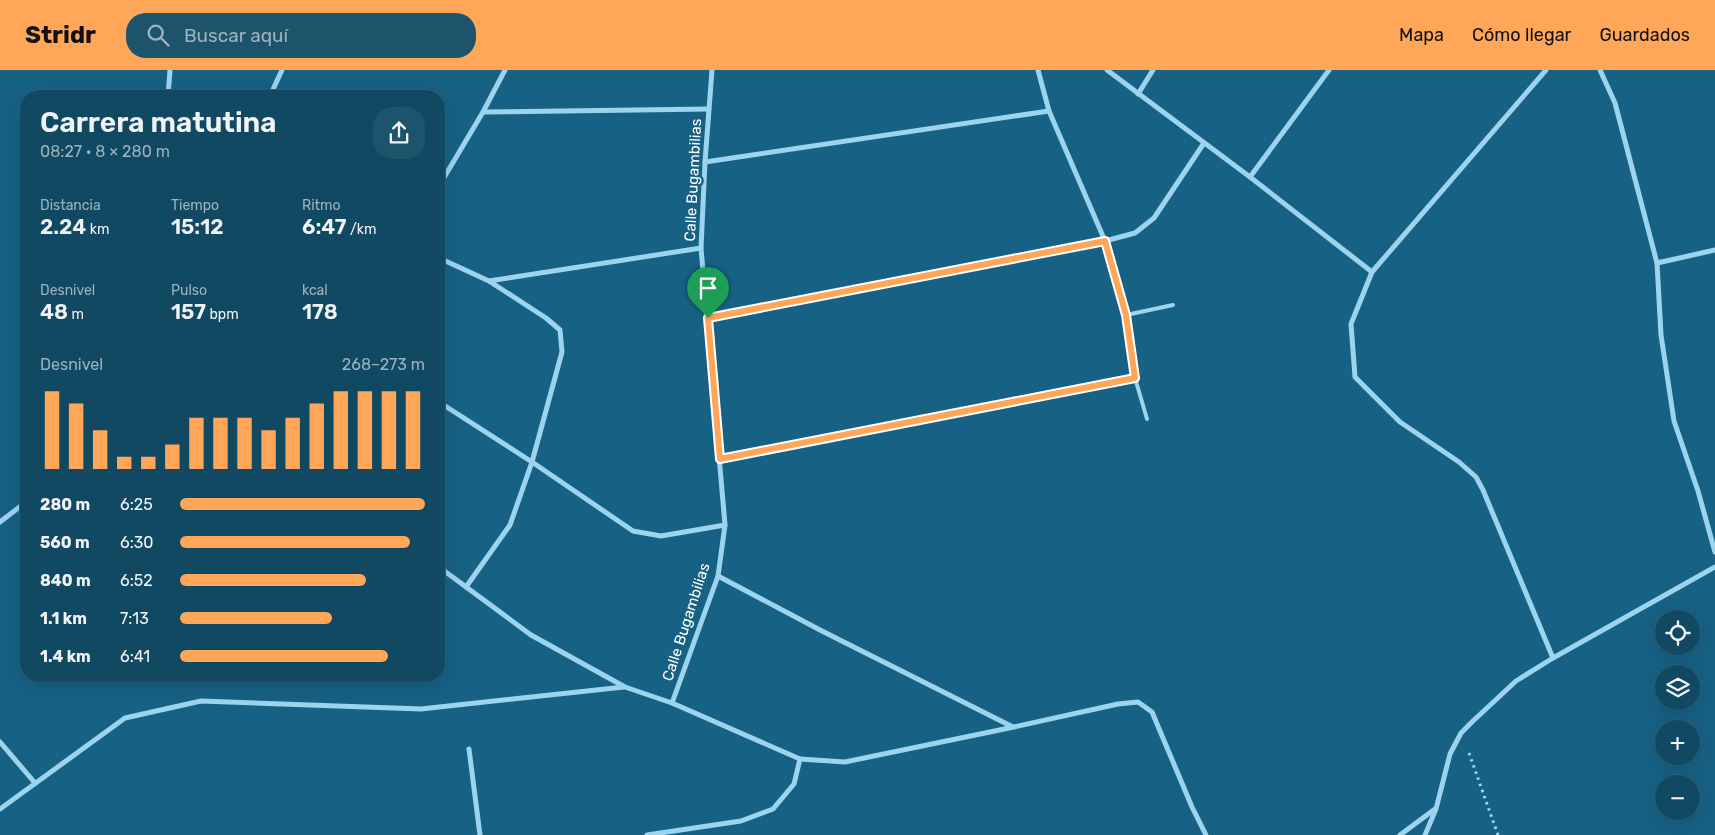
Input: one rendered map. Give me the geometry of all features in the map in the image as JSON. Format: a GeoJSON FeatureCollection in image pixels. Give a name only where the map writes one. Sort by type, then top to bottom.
{"type":"FeatureCollection","features":[{"type":"Feature","properties":{"kind":"street"},"geometry":{"type":"LineString","coordinates":[[168,90],[170,70]]}},
{"type":"Feature","properties":{"kind":"street"},"geometry":{"type":"LineString","coordinates":[[273,90],[282,70]]}},
{"type":"Feature","properties":{"kind":"street"},"geometry":{"type":"LineString","coordinates":[[445,176],[483,112],[505,70]]}},
{"type":"Feature","properties":{"kind":"street","name":"Calle Bugambilias"},"geometry":{"type":"LineString","coordinates":[[672,703],[718,576],[725,525],[701,248],[712,70]]}},
{"type":"Feature","properties":{"kind":"street"},"geometry":{"type":"LineString","coordinates":[[720,459],[1135,378],[1126,315],[1105,241],[1049,111],[1038,70]]}},
{"type":"Feature","properties":{"kind":"street"},"geometry":{"type":"LineString","coordinates":[[1107,70],[1250,177],[1372,272]]}},
{"type":"Feature","properties":{"kind":"street"},"geometry":{"type":"LineString","coordinates":[[1138,94],[1153,70]]}},
{"type":"Feature","properties":{"kind":"street"},"geometry":{"type":"LineString","coordinates":[[1250,177],[1328,70]]}},
{"type":"Feature","properties":{"kind":"street"},"geometry":{"type":"LineString","coordinates":[[1546,70],[1372,272],[1351,324],[1355,377],[1400,422],[1459,462],[1476,477],[1553,658]]}},
{"type":"Feature","properties":{"kind":"street"},"geometry":{"type":"LineString","coordinates":[[1600,70],[1615,103],[1656,263],[1661,335],[1674,420],[1698,491],[1715,552]]}},
{"type":"Feature","properties":{"kind":"street"},"geometry":{"type":"LineString","coordinates":[[483,112],[709,109]]}},
{"type":"Feature","properties":{"kind":"street"},"geometry":{"type":"LineString","coordinates":[[705,162],[1049,111]]}},
{"type":"Feature","properties":{"kind":"street"},"geometry":{"type":"LineString","coordinates":[[708,318],[1105,241],[1134,233],[1154,218],[1204,143]]}},
{"type":"Feature","properties":{"kind":"street"},"geometry":{"type":"LineString","coordinates":[[489,281],[701,248]]}},
{"type":"Feature","properties":{"kind":"street"},"geometry":{"type":"LineString","coordinates":[[1656,263],[1715,250]]}},
{"type":"Feature","properties":{"kind":"street"},"geometry":{"type":"LineString","coordinates":[[445,261],[489,281],[546,318],[560,330],[562,352],[532,462],[510,525],[466,586]]}},
{"type":"Feature","properties":{"kind":"street"},"geometry":{"type":"LineString","coordinates":[[445,406],[633,531],[661,536],[725,525]]}},
{"type":"Feature","properties":{"kind":"street"},"geometry":{"type":"LineString","coordinates":[[0,522],[20,507]]}},
{"type":"Feature","properties":{"kind":"street"},"geometry":{"type":"LineString","coordinates":[[1425,835],[1436,809],[1450,754],[1462,733],[1516,681],[1553,658],[1715,567]]}},
{"type":"Feature","properties":{"kind":"street"},"geometry":{"type":"LineString","coordinates":[[445,571],[531,635],[624,687],[672,703],[800,758],[845,762],[1014,728],[1118,704],[1138,702],[1152,712],[1192,807],[1206,835]]}},
{"type":"Feature","properties":{"kind":"street"},"geometry":{"type":"LineString","coordinates":[[718,576],[1014,728]]}},
{"type":"Feature","properties":{"kind":"street"},"geometry":{"type":"LineString","coordinates":[[0,809],[125,718],[201,701],[421,709],[624,687]]}},
{"type":"Feature","properties":{"kind":"street"},"geometry":{"type":"LineString","coordinates":[[0,742],[35,783]]}},
{"type":"Feature","properties":{"kind":"street"},"geometry":{"type":"LineString","coordinates":[[469,749],[480,835]]}},
{"type":"Feature","properties":{"kind":"street"},"geometry":{"type":"LineString","coordinates":[[647,835],[741,822],[773,809],[794,784],[800,758]]}},
{"type":"Feature","properties":{"kind":"street"},"geometry":{"type":"LineString","coordinates":[[1400,835],[1436,809]]}},
{"type":"Feature","properties":{"kind":"lane"},"geometry":{"type":"LineString","coordinates":[[1126,315],[1173,306]]}},
{"type":"Feature","properties":{"kind":"lane"},"geometry":{"type":"LineString","coordinates":[[1135,378],[1147,419]]}},
{"type":"Feature","properties":{"kind":"path"},"geometry":{"type":"LineString","coordinates":[[1462,733],[1498,835]]}},
{"type":"Feature","properties":{"kind":"route"},"geometry":{"type":"LineString","coordinates":[[1105,241],[1126,315],[1135,378],[720,459],[708,318],[1105,241]]}}]}
